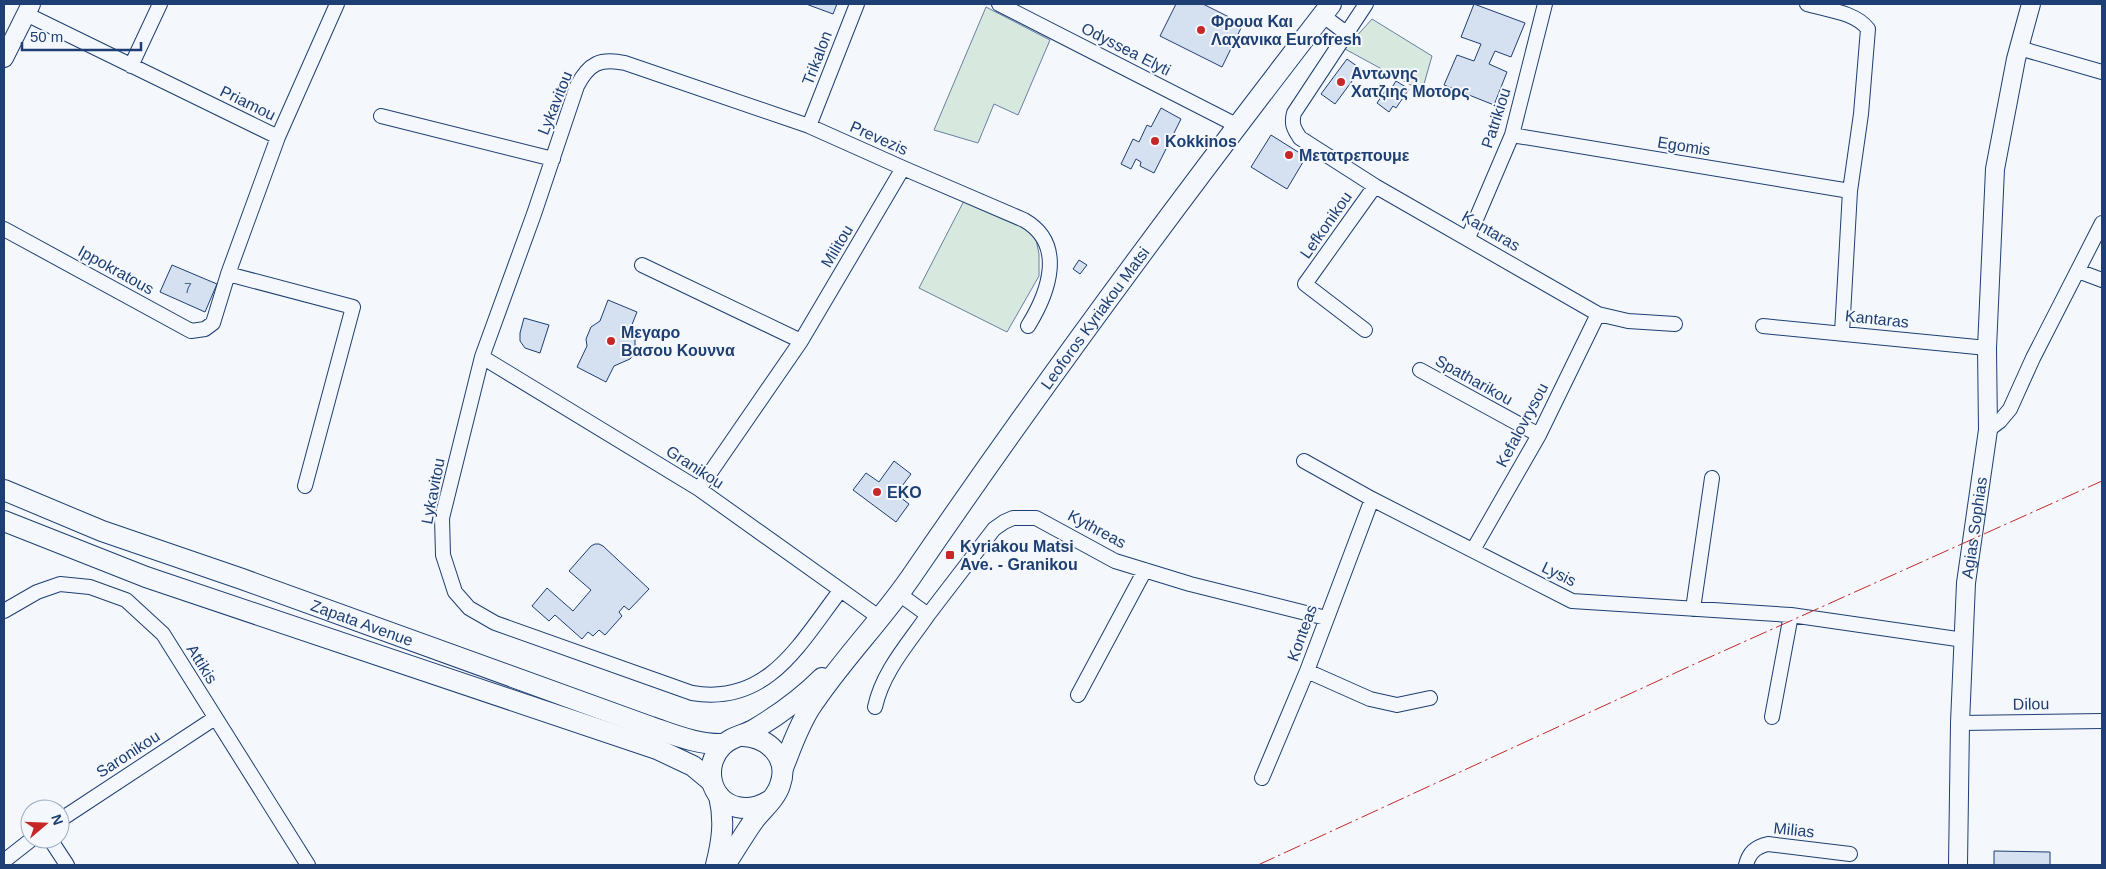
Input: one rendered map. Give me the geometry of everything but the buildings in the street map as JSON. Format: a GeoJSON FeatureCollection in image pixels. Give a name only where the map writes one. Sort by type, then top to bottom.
{"type":"FeatureCollection","features":[{"type":"Feature","properties":{"kind":"main road","name":"Leoforos Kyriakou Matsi"},"geometry":{"type":"LineString","coordinates":[[725,865],[750,826],[780,786],[783,768],[798,731],[811,708],[899,594],[1132,266],[1326,9]]}},
{"type":"Feature","properties":{"kind":"main road","name":"Zapata Avenue"},"geometry":{"type":"LineString","coordinates":[[4,490],[102,531],[242,578],[651,727],[691,741],[704,744],[724,744]]}},
{"type":"Feature","properties":{"kind":"main road","name":"Zapata Avenue"},"geometry":{"type":"LineString","coordinates":[[4,521],[146,578],[657,749],[693,766],[715,789]]}},
{"type":"Feature","properties":{"kind":"main road","name":"Leoforos Kyriakou Matsi"},"geometry":{"type":"LineString","coordinates":[[724,744],[732,738],[743,736],[784,711],[817,683],[864,637]]}},
{"type":"Feature","properties":{"kind":"main road"},"geometry":{"type":"LineString","coordinates":[[743,736],[761,739],[769,744],[776,751],[783,768]]}},
{"type":"Feature","properties":{"kind":"main road"},"geometry":{"type":"LineString","coordinates":[[716,865],[723,829],[723,810],[715,789],[712,760],[724,744]]}},
{"type":"Feature","properties":{"kind":"main road"},"geometry":{"type":"LineString","coordinates":[[715,789],[726,802],[744,808],[753,808],[769,801]]}},
{"type":"Feature","properties":{"kind":"street"},"geometry":{"type":"LineString","coordinates":[[131,66],[160,4]]}},
{"type":"Feature","properties":{"kind":"street"},"geometry":{"type":"LineString","coordinates":[[278,138],[337,4]]}},
{"type":"Feature","properties":{"kind":"street","name":"Trikalon"},"geometry":{"type":"LineString","coordinates":[[809,126],[857,4]]}},
{"type":"Feature","properties":{"kind":"street"},"geometry":{"type":"LineString","coordinates":[[1326,9],[1346,33],[1366,4]]}},
{"type":"Feature","properties":{"kind":"street","name":"Patrikiou"},"geometry":{"type":"LineString","coordinates":[[1468,238],[1512,135],[1545,4]]}},
{"type":"Feature","properties":{"kind":"street"},"geometry":{"type":"LineString","coordinates":[[1807,4],[1853,17],[1862,21],[1868,29],[1861,114],[1850,191],[1842,332]]}},
{"type":"Feature","properties":{"kind":"street","name":"Agias Sophias"},"geometry":{"type":"LineString","coordinates":[[1958,865],[1960,723],[1966,583],[1988,430],[1987,348],[1995,169],[2019,48],[2031,4]]}},
{"type":"Feature","properties":{"kind":"street","name":"Odyssea Elyti"},"geometry":{"type":"LineString","coordinates":[[1006,5],[1238,126]]}},
{"type":"Feature","properties":{"kind":"street"},"geometry":{"type":"LineString","coordinates":[[4,58],[28,9]]}},
{"type":"Feature","properties":{"kind":"street","name":"Priamou"},"geometry":{"type":"LineString","coordinates":[[28,9],[131,66],[278,138],[228,274],[213,323]]}},
{"type":"Feature","properties":{"kind":"street","name":"Kantaras"},"geometry":{"type":"LineString","coordinates":[[1346,33],[1294,113],[1292,121],[1294,129],[1300,138],[1375,186],[1598,314],[1628,321],[1675,324]]}},
{"type":"Feature","properties":{"kind":"street"},"geometry":{"type":"LineString","coordinates":[[2019,48],[2102,72]]}},
{"type":"Feature","properties":{"kind":"street","name":"Prevezis"},"geometry":{"type":"LineString","coordinates":[[601,61],[625,63],[809,126],[903,168],[1014,214],[1034,226],[1041,232],[1049,251],[1049,274],[1041,303],[1028,326]]}},
{"type":"Feature","properties":{"kind":"street","name":"Lykavitou"},"geometry":{"type":"LineString","coordinates":[[601,61],[591,67],[580,81],[482,357],[446,503],[442,531],[444,563],[451,584],[463,603],[495,623],[692,693],[714,695],[745,690],[771,675],[785,662],[840,591]]}},
{"type":"Feature","properties":{"kind":"street"},"geometry":{"type":"LineString","coordinates":[[381,116],[553,159]]}},
{"type":"Feature","properties":{"kind":"street","name":"Egomis"},"geometry":{"type":"LineString","coordinates":[[1512,135],[1850,191]]}},
{"type":"Feature","properties":{"kind":"street","name":"Militou"},"geometry":{"type":"LineString","coordinates":[[699,489],[801,341],[903,168]]}},
{"type":"Feature","properties":{"kind":"street","name":"Lefkonikou"},"geometry":{"type":"LineString","coordinates":[[1365,330],[1305,284],[1375,186]]}},
{"type":"Feature","properties":{"kind":"street"},"geometry":{"type":"LineString","coordinates":[[1988,430],[2000,421],[2010,409],[2102,223]]}},
{"type":"Feature","properties":{"kind":"street","name":"Ippokratous"},"geometry":{"type":"LineString","coordinates":[[4,229],[191,331],[205,329],[213,323]]}},
{"type":"Feature","properties":{"kind":"street"},"geometry":{"type":"LineString","coordinates":[[642,264],[801,341]]}},
{"type":"Feature","properties":{"kind":"street"},"geometry":{"type":"LineString","coordinates":[[2078,271],[2102,280]]}},
{"type":"Feature","properties":{"kind":"street"},"geometry":{"type":"LineString","coordinates":[[228,274],[353,307],[305,486]]}},
{"type":"Feature","properties":{"kind":"street","name":"Kefalovrysou"},"geometry":{"type":"LineString","coordinates":[[1473,550],[1538,435],[1598,314]]}},
{"type":"Feature","properties":{"kind":"street","name":"Kantaras"},"geometry":{"type":"LineString","coordinates":[[1764,326],[1842,332],[1987,348]]}},
{"type":"Feature","properties":{"kind":"street","name":"Granikou"},"geometry":{"type":"LineString","coordinates":[[482,357],[699,489],[880,618]]}},
{"type":"Feature","properties":{"kind":"street","name":"Spatharikou"},"geometry":{"type":"LineString","coordinates":[[1420,370],[1538,435]]}},
{"type":"Feature","properties":{"kind":"street","name":"Lysis"},"geometry":{"type":"LineString","coordinates":[[1304,461],[1372,499],[1572,601],[1791,615],[1964,640]]}},
{"type":"Feature","properties":{"kind":"street"},"geometry":{"type":"LineString","coordinates":[[1693,609],[1712,478]]}},
{"type":"Feature","properties":{"kind":"street","name":"Konteas"},"geometry":{"type":"LineString","coordinates":[[1262,778],[1307,670],[1372,499]]}},
{"type":"Feature","properties":{"kind":"street","name":"Kythreas"},"geometry":{"type":"LineString","coordinates":[[875,707],[878,693],[889,670],[928,615],[986,538],[1004,522],[1013,518],[1025,516],[1046,522],[1115,561],[1190,584],[1326,618]]}},
{"type":"Feature","properties":{"kind":"street"},"geometry":{"type":"LineString","coordinates":[[1078,695],[1145,570]]}},
{"type":"Feature","properties":{"kind":"street","name":"Attikis"},"geometry":{"type":"LineString","coordinates":[[4,610],[37,592],[60,584],[90,587],[126,600],[163,634],[308,865]]}},
{"type":"Feature","properties":{"kind":"street"},"geometry":{"type":"LineString","coordinates":[[899,594],[928,615]]}},
{"type":"Feature","properties":{"kind":"street"},"geometry":{"type":"LineString","coordinates":[[1772,718],[1791,615]]}},
{"type":"Feature","properties":{"kind":"street"},"geometry":{"type":"LineString","coordinates":[[1307,670],[1370,700],[1397,705],[1430,698]]}},
{"type":"Feature","properties":{"kind":"street","name":"Saronikou"},"geometry":{"type":"LineString","coordinates":[[70,813],[215,718]]}},
{"type":"Feature","properties":{"kind":"street","name":"Dilou"},"geometry":{"type":"LineString","coordinates":[[1960,723],[2102,721]]}},
{"type":"Feature","properties":{"kind":"street","name":"Milias"},"geometry":{"type":"LineString","coordinates":[[1746,865],[1752,851],[1759,846],[1768,844],[1850,854]]}},
{"type":"Feature","properties":{"kind":"street"},"geometry":{"type":"LineString","coordinates":[[4,860],[20,848]]}},
{"type":"Feature","properties":{"kind":"street"},"geometry":{"type":"LineString","coordinates":[[57,849],[67,865]]}},
{"type":"Feature","properties":{"kind":"shaded area"},"geometry":{"type":"Polygon","coordinates":[[[986,7],[1050,40],[1018,115],[994,104],[978,143],[934,130],[986,7]]]}},
{"type":"Feature","properties":{"kind":"shaded area"},"geometry":{"type":"Polygon","coordinates":[[[1372,19],[1432,56],[1422,91],[1345,49],[1372,19]]]}},
{"type":"Feature","properties":{"kind":"shaded area"},"geometry":{"type":"Polygon","coordinates":[[[967,195],[1035,234],[1039,254],[1039,276],[1007,332],[919,288],[967,195]]]}},
{"type":"Feature","properties":{"kind":"power"},"geometry":{"type":"LineString","coordinates":[[1258,865],[1699,662],[2102,481]]}},
{"type":"Feature","properties":{"kind":"place","name":"Φρουα Και Λαχανικα Eurofresh"},"geometry":{"type":"Point","coordinates":[1201,30]}},
{"type":"Feature","properties":{"kind":"place","name":"Αντωνης Χατζιης Μοτορς"},"geometry":{"type":"Point","coordinates":[1341,82]}},
{"type":"Feature","properties":{"kind":"place","name":"Kokkinos"},"geometry":{"type":"Point","coordinates":[1155,141]}},
{"type":"Feature","properties":{"kind":"place","name":"Μετατρεπουμε"},"geometry":{"type":"Point","coordinates":[1289,155]}},
{"type":"Feature","properties":{"kind":"place","name":"Μεγαρο Βασου Κουννα"},"geometry":{"type":"Point","coordinates":[611,341]}},
{"type":"Feature","properties":{"kind":"place","name":"EKO"},"geometry":{"type":"Point","coordinates":[877,492]}},
{"type":"Feature","properties":{"kind":"place","name":"Kyriakou Matsi Ave. - Granikou"},"geometry":{"type":"Point","coordinates":[950,555]}}]}
